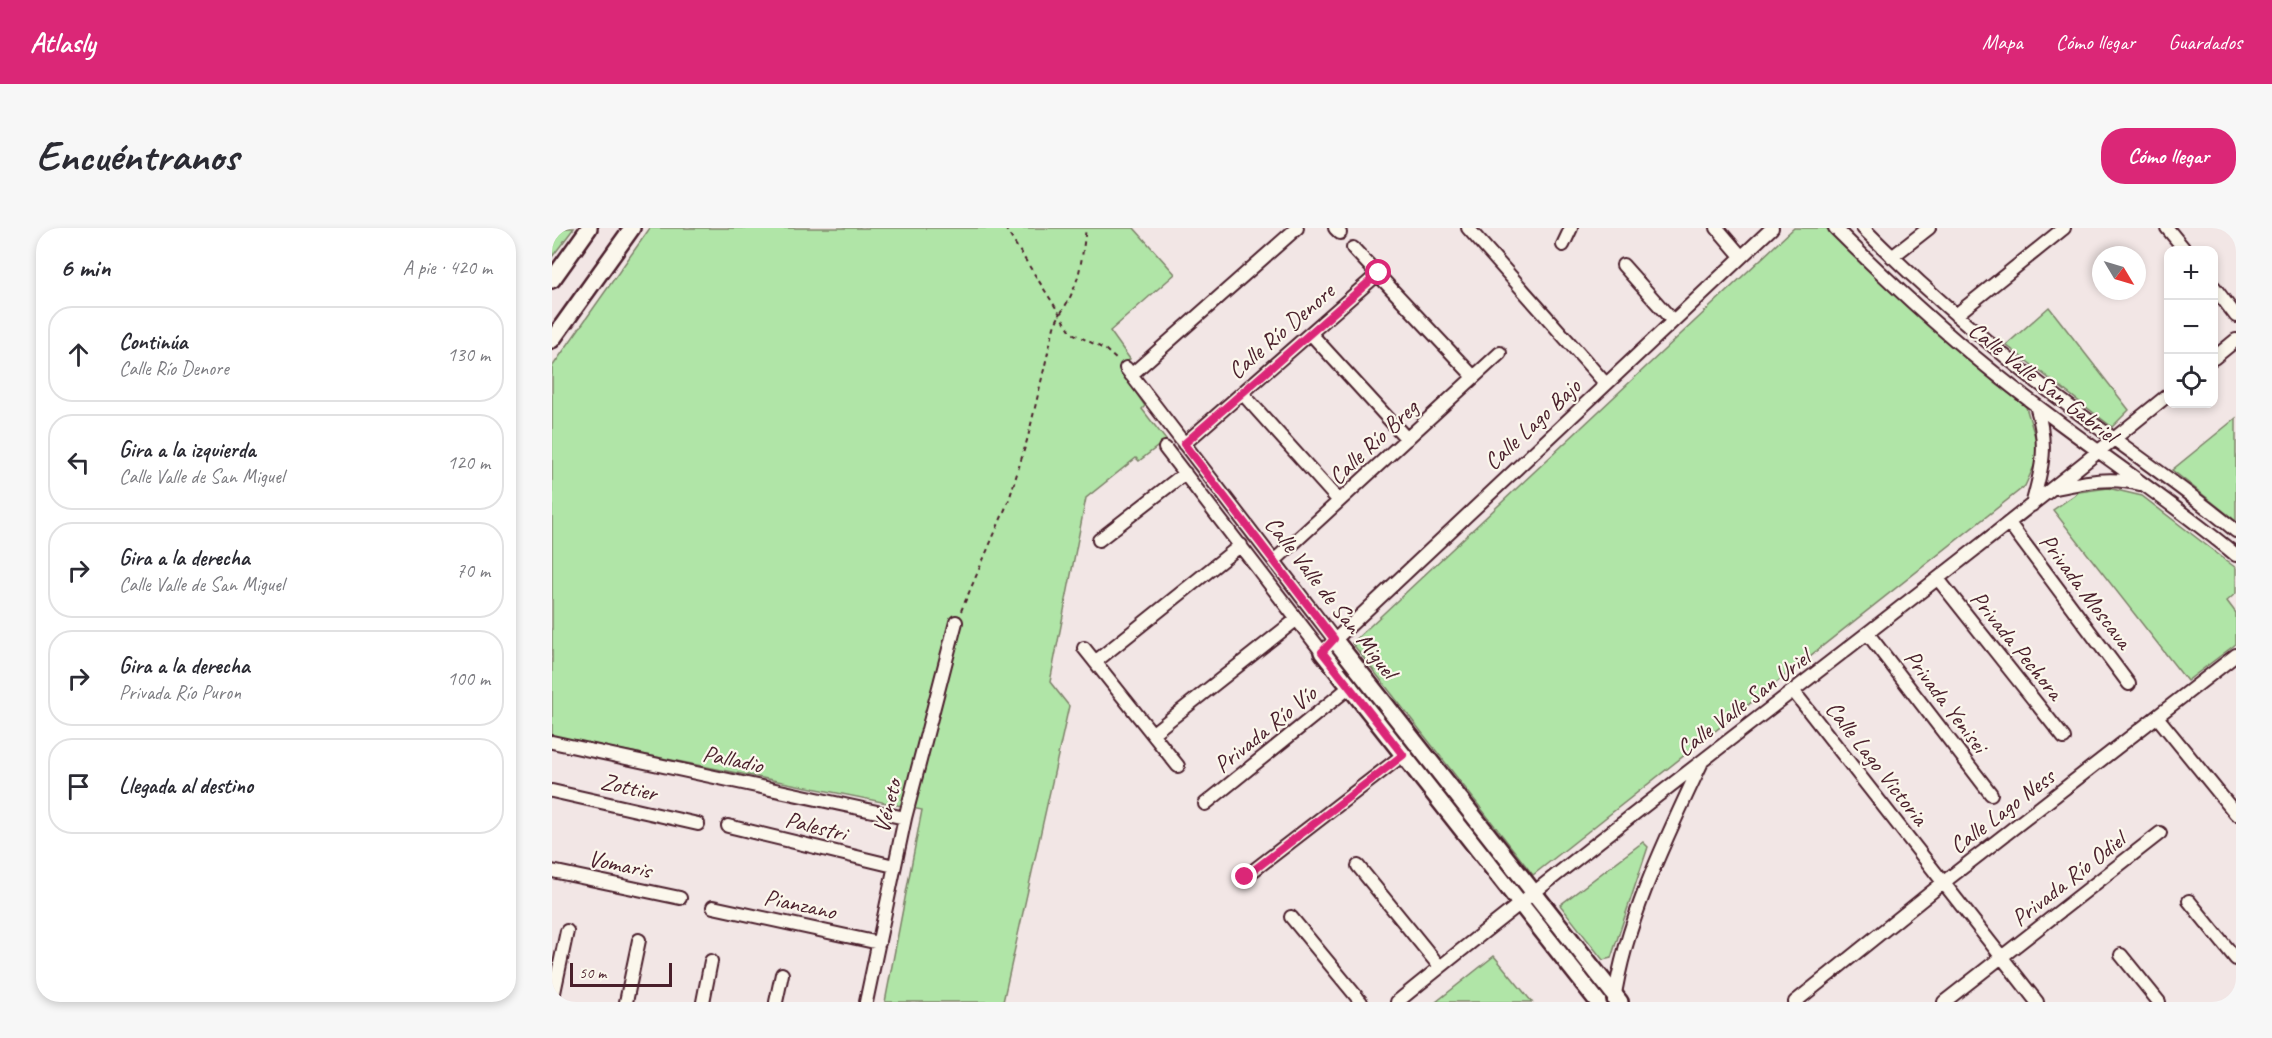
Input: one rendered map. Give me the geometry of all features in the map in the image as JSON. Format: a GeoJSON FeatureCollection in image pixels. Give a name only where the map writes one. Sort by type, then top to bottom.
{"type":"FeatureCollection","features":[{"type":"Feature","properties":{"kind":"street"},"geometry":{"type":"LineString","coordinates":[[552,280],[589,228]]}},
{"type":"Feature","properties":{"kind":"street"},"geometry":{"type":"LineString","coordinates":[[552,340],[632,228]]}},
{"type":"Feature","properties":{"kind":"street"},"geometry":{"type":"LineString","coordinates":[[1128,371],[1297,228]]}},
{"type":"Feature","properties":{"kind":"street"},"geometry":{"type":"LineString","coordinates":[[1468,228],[1605,383]]}},
{"type":"Feature","properties":{"kind":"street"},"geometry":{"type":"LineString","coordinates":[[1563,245],[1571,228]]}},
{"type":"Feature","properties":{"kind":"street"},"geometry":{"type":"LineString","coordinates":[[1717,228],[1741,256]]}},
{"type":"Feature","properties":{"kind":"street","name":"Calle Lago Bajo"},"geometry":{"type":"LineString","coordinates":[[1322,652],[1772,228]]}},
{"type":"Feature","properties":{"kind":"street","name":"Calle Valle San Gabriel"},"geometry":{"type":"LineString","coordinates":[[1835,228],[1946,333],[2036,405],[2150,488],[2236,555]]}},
{"type":"Feature","properties":{"kind":"street","name":"Calle Valle San Gabriel"},"geometry":{"type":"LineString","coordinates":[[1863,228],[1956,315],[2023,371],[2185,489],[2236,531]]}},
{"type":"Feature","properties":{"kind":"street"},"geometry":{"type":"LineString","coordinates":[[1892,257],[1929,228]]}},
{"type":"Feature","properties":{"kind":"street"},"geometry":{"type":"LineString","coordinates":[[1956,315],[2064,228]]}},
{"type":"Feature","properties":{"kind":"street"},"geometry":{"type":"LineString","coordinates":[[2167,228],[2182,246]]}},
{"type":"Feature","properties":{"kind":"street"},"geometry":{"type":"LineString","coordinates":[[1353,248],[1379,273],[1474,377]]}},
{"type":"Feature","properties":{"kind":"street"},"geometry":{"type":"LineString","coordinates":[[1623,265],[1672,320]]}},
{"type":"Feature","properties":{"kind":"street","name":"Calle Río Denore"},"geometry":{"type":"LineString","coordinates":[[1184,444],[1379,273]]}},
{"type":"Feature","properties":{"kind":"street"},"geometry":{"type":"LineString","coordinates":[[2218,292],[2236,316]]}},
{"type":"Feature","properties":{"kind":"street"},"geometry":{"type":"LineString","coordinates":[[1311,334],[1407,439]]}},
{"type":"Feature","properties":{"kind":"street"},"geometry":{"type":"LineString","coordinates":[[2218,355],[2236,340]]}},
{"type":"Feature","properties":{"kind":"street","name":"Calle Río Breg"},"geometry":{"type":"LineString","coordinates":[[1274,561],[1500,353]]}},
{"type":"Feature","properties":{"kind":"street","name":"Calle Valle de San Miguel"},"geometry":{"type":"LineString","coordinates":[[1128,371],[1334,639],[1535,892],[1616,1000]]}},
{"type":"Feature","properties":{"kind":"street"},"geometry":{"type":"LineString","coordinates":[[1242,393],[1339,501]]}},
{"type":"Feature","properties":{"kind":"street","name":"Calle Valle San Uriel"},"geometry":{"type":"LineString","coordinates":[[1397,1002],[2164,399]]}},
{"type":"Feature","properties":{"kind":"street"},"geometry":{"type":"LineString","coordinates":[[2032,505],[2045,455],[2043,430],[2036,405]]}},
{"type":"Feature","properties":{"kind":"street","name":"Calle Valle de San Miguel"},"geometry":{"type":"LineString","coordinates":[[1165,448],[1322,652],[1598,1002]]}},
{"type":"Feature","properties":{"kind":"street"},"geometry":{"type":"LineString","coordinates":[[1099,540],[1185,473]]}},
{"type":"Feature","properties":{"kind":"street"},"geometry":{"type":"LineString","coordinates":[[2052,489],[2090,481],[2114,480],[2150,488]]}},
{"type":"Feature","properties":{"kind":"street","name":"Privada Moscava"},"geometry":{"type":"LineString","coordinates":[[2009,523],[2129,684]]}},
{"type":"Feature","properties":{"kind":"street"},"geometry":{"type":"LineString","coordinates":[[1095,662],[1241,545]]}},
{"type":"Feature","properties":{"kind":"street","name":"Privada Pechora"},"geometry":{"type":"LineString","coordinates":[[1938,579],[2064,738]]}},
{"type":"Feature","properties":{"kind":"street"},"geometry":{"type":"LineString","coordinates":[[1153,734],[1297,619]]}},
{"type":"Feature","properties":{"kind":"street","name":"Véneto"},"geometry":{"type":"LineString","coordinates":[[866,1002],[905,818],[956,622]]}},
{"type":"Feature","properties":{"kind":"street","name":"Privada Yenisei"},"geometry":{"type":"LineString","coordinates":[[1868,634],[1991,794]]}},
{"type":"Feature","properties":{"kind":"street"},"geometry":{"type":"LineString","coordinates":[[1084,648],[1178,766]]}},
{"type":"Feature","properties":{"kind":"street","name":"Calle Lago Ness"},"geometry":{"type":"LineString","coordinates":[[1795,1002],[1944,882],[2234,662]]}},
{"type":"Feature","properties":{"kind":"street","name":"Privada Río Vío"},"geometry":{"type":"LineString","coordinates":[[1205,804],[1351,686]]}},
{"type":"Feature","properties":{"kind":"street","name":"Calle Lago Victoria"},"geometry":{"type":"LineString","coordinates":[[1794,692],[2037,1002]]}},
{"type":"Feature","properties":{"kind":"street"},"geometry":{"type":"LineString","coordinates":[[2158,718],[2236,814]]}},
{"type":"Feature","properties":{"kind":"street","name":"Palladio"},"geometry":{"type":"LineString","coordinates":[[552,742],[905,818]]}},
{"type":"Feature","properties":{"kind":"street"},"geometry":{"type":"LineString","coordinates":[[1245,877],[1403,755]]}},
{"type":"Feature","properties":{"kind":"street"},"geometry":{"type":"LineString","coordinates":[[1616,1000],[1643,895],[1672,824],[1703,760]]}},
{"type":"Feature","properties":{"kind":"street","name":"Zottier"},"geometry":{"type":"LineString","coordinates":[[552,791],[698,824]]}},
{"type":"Feature","properties":{"kind":"street","name":"Palestri"},"geometry":{"type":"LineString","coordinates":[[728,826],[894,866]]}},
{"type":"Feature","properties":{"kind":"street","name":"Privada Río Odiel"},"geometry":{"type":"LineString","coordinates":[[1944,1002],[2160,833]]}},
{"type":"Feature","properties":{"kind":"street"},"geometry":{"type":"LineString","coordinates":[[1358,866],[1440,967]]}},
{"type":"Feature","properties":{"kind":"street","name":"Vomaris"},"geometry":{"type":"LineString","coordinates":[[552,871],[680,898]]}},
{"type":"Feature","properties":{"kind":"street"},"geometry":{"type":"LineString","coordinates":[[2189,901],[2236,959]]}},
{"type":"Feature","properties":{"kind":"street","name":"Pianzano"},"geometry":{"type":"LineString","coordinates":[[713,907],[879,943]]}},
{"type":"Feature","properties":{"kind":"street"},"geometry":{"type":"LineString","coordinates":[[1291,917],[1361,1002]]}},
{"type":"Feature","properties":{"kind":"street"},"geometry":{"type":"LineString","coordinates":[[552,1002],[567,931]]}},
{"type":"Feature","properties":{"kind":"street"},"geometry":{"type":"LineString","coordinates":[[626,1002],[639,940]]}},
{"type":"Feature","properties":{"kind":"street"},"geometry":{"type":"LineString","coordinates":[[2121,955],[2159,1002]]}},
{"type":"Feature","properties":{"kind":"street"},"geometry":{"type":"LineString","coordinates":[[703,1002],[711,961]]}},
{"type":"Feature","properties":{"kind":"street"},"geometry":{"type":"LineString","coordinates":[[776,1002],[782,974]]}},
{"type":"Feature","properties":{"kind":"path"},"geometry":{"type":"LineString","coordinates":[[1005,228],[1072,333],[1086,343],[1106,350],[1128,371]]}},
{"type":"Feature","properties":{"kind":"path"},"geometry":{"type":"LineString","coordinates":[[956,622],[1009,500],[1060,311],[1072,294],[1086,228]]}},
{"type":"Feature","properties":{"kind":"green space"},"geometry":{"type":"Polygon","coordinates":[[[552,228],[574,228],[552,257],[552,228]]]}},
{"type":"Feature","properties":{"kind":"green space"},"geometry":{"type":"Polygon","coordinates":[[[650,228],[1134,228],[1175,274],[1110,331],[1130,359],[1120,369],[1145,406],[1142,409],[1166,440],[1139,461],[1136,458],[1086,498],[1050,682],[1069,706],[1003,1002],[885,1002],[922,810],[552,736],[552,367],[650,228]]]}},
{"type":"Feature","properties":{"kind":"green space"},"geometry":{"type":"Polygon","coordinates":[[[1794,228],[1826,228],[1995,383],[2026,407],[2040,453],[2025,486],[1533,875],[1352,643],[1794,228]]]}},
{"type":"Feature","properties":{"kind":"green space"},"geometry":{"type":"Polygon","coordinates":[[[2049,307],[2129,410],[2112,427],[2006,345],[2049,307]]]}},
{"type":"Feature","properties":{"kind":"green space"},"geometry":{"type":"Polygon","coordinates":[[[2236,418],[2236,521],[2172,470],[2236,418]]]}},
{"type":"Feature","properties":{"kind":"green space"},"geometry":{"type":"Polygon","coordinates":[[[2108,488],[2142,496],[2236,568],[2236,593],[2227,601],[2236,613],[2236,644],[2187,681],[2053,510],[2079,492],[2108,488]]]}},
{"type":"Feature","properties":{"kind":"green space"},"geometry":{"type":"Polygon","coordinates":[[[1643,842],[1648,847],[1611,958],[1603,960],[1560,905],[1643,842]]]}},
{"type":"Feature","properties":{"kind":"green space"},"geometry":{"type":"Polygon","coordinates":[[[1494,956],[1532,1002],[1436,1002],[1494,956]]]}},
{"type":"Feature","properties":{"kind":"route"},"geometry":{"type":"LineString","coordinates":[[1245,877],[1403,755],[1322,652],[1334,639],[1184,444],[1379,273]]}}]}
